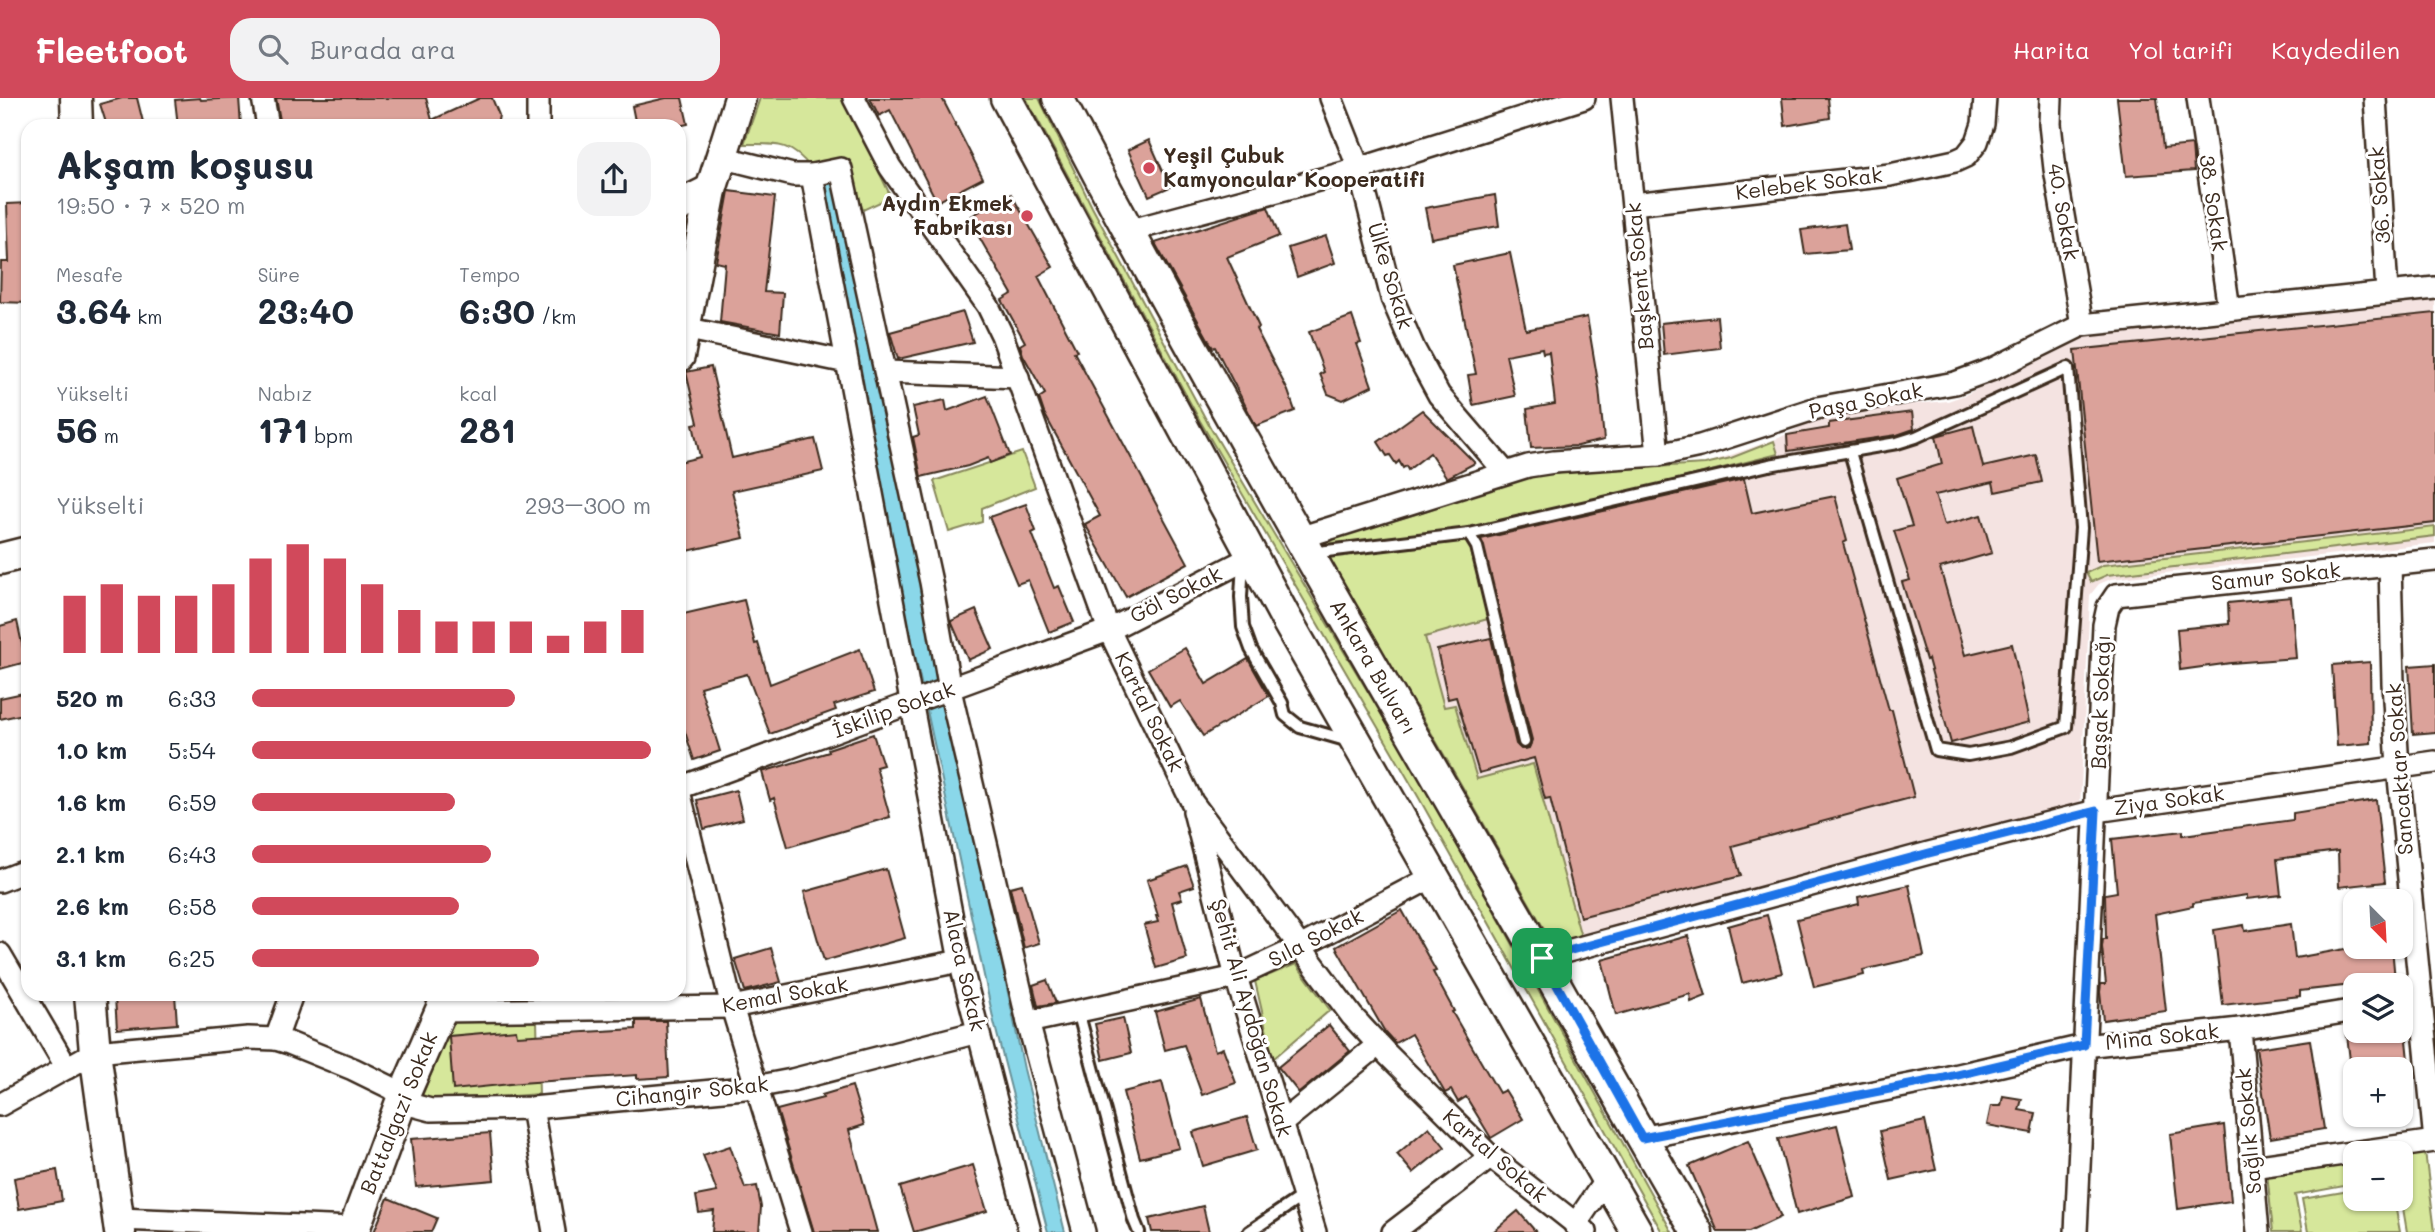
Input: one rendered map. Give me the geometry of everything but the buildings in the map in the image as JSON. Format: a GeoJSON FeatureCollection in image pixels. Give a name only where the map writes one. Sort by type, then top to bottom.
{"type":"FeatureCollection","features":[{"type":"Feature","properties":{"kind":"main road"},"geometry":{"type":"LineString","coordinates":[[76,98],[77,119]]}},
{"type":"Feature","properties":{"kind":"main road"},"geometry":{"type":"LineString","coordinates":[[686,321],[711,190],[740,98]]}},
{"type":"Feature","properties":{"kind":"main road"},"geometry":{"type":"LineString","coordinates":[[1006,98],[1285,617],[1637,1232]]}},
{"type":"Feature","properties":{"kind":"main road","name":"Ankara Bulvarı"},"geometry":{"type":"LineString","coordinates":[[1058,98],[1128,231],[1303,546],[1697,1232]]}},
{"type":"Feature","properties":{"kind":"main road"},"geometry":{"type":"LineString","coordinates":[[686,202],[711,190]]}},
{"type":"Feature","properties":{"kind":"main road"},"geometry":{"type":"LineString","coordinates":[[0,559],[21,554]]}},
{"type":"Feature","properties":{"kind":"main road"},"geometry":{"type":"LineString","coordinates":[[91,1001],[119,1226]]}},
{"type":"Feature","properties":{"kind":"main road","name":"Battalgazi Sokak"},"geometry":{"type":"LineString","coordinates":[[346,1230],[444,1003]]}},
{"type":"Feature","properties":{"kind":"street"},"geometry":{"type":"LineString","coordinates":[[263,98],[267,119]]}},
{"type":"Feature","properties":{"kind":"street"},"geometry":{"type":"LineString","coordinates":[[538,98],[538,119]]}},
{"type":"Feature","properties":{"kind":"street","name":"Kartal Sokak"},"geometry":{"type":"LineString","coordinates":[[854,98],[890,167],[988,306],[1018,377],[1109,630],[1192,802],[1352,1016],[1378,1045],[1491,1157],[1580,1228]]}},
{"type":"Feature","properties":{"kind":"street","name":"Ülke Sokak"},"geometry":{"type":"LineString","coordinates":[[1331,98],[1359,169],[1392,298],[1414,349],[1439,395],[1505,472]]}},
{"type":"Feature","properties":{"kind":"street"},"geometry":{"type":"LineString","coordinates":[[1128,231],[1359,169],[1584,98]]}},
{"type":"Feature","properties":{"kind":"street","name":"Başkent Sokak"},"geometry":{"type":"LineString","coordinates":[[1622,98],[1658,455]]}},
{"type":"Feature","properties":{"kind":"street","name":"Kelebek Sokak"},"geometry":{"type":"LineString","coordinates":[[1633,204],[1915,172],[1955,161],[1966,156],[1977,142],[1983,124],[1985,98]]}},
{"type":"Feature","properties":{"kind":"street","name":"40. Sokak"},"geometry":{"type":"LineString","coordinates":[[2051,98],[2050,124],[2055,169],[2082,325]]}},
{"type":"Feature","properties":{"kind":"street","name":"38. Sokak"},"geometry":{"type":"LineString","coordinates":[[2197,98],[2229,309]]}},
{"type":"Feature","properties":{"kind":"street","name":"36. Sokak"},"geometry":{"type":"LineString","coordinates":[[2375,98],[2387,292]]}},
{"type":"Feature","properties":{"kind":"street"},"geometry":{"type":"LineString","coordinates":[[721,157],[793,175],[841,169],[931,582],[948,690],[1028,1022],[1084,1232]]}},
{"type":"Feature","properties":{"kind":"street","name":"Alaca Sokak"},"geometry":{"type":"LineString","coordinates":[[812,174],[847,362],[917,702],[960,961],[1030,1232]]}},
{"type":"Feature","properties":{"kind":"street","name":"Paşa Sokak"},"geometry":{"type":"LineString","coordinates":[[1303,546],[1505,472],[1553,462],[1658,455],[1700,446],[1817,408],[1955,383],[1993,369],[2082,325],[2435,288]]}},
{"type":"Feature","properties":{"kind":"street"},"geometry":{"type":"LineString","coordinates":[[686,342],[847,362]]}},
{"type":"Feature","properties":{"kind":"street"},"geometry":{"type":"LineString","coordinates":[[886,372],[1018,377]]}},
{"type":"Feature","properties":{"kind":"street","name":"Samur Sokak"},"geometry":{"type":"LineString","coordinates":[[2116,595],[2435,560]]}},
{"type":"Feature","properties":{"kind":"street","name":"Göl Sokak"},"geometry":{"type":"LineString","coordinates":[[1109,630],[1243,561]]}},
{"type":"Feature","properties":{"kind":"street","name":"Sancaktar Sokak"},"geometry":{"type":"LineString","coordinates":[[2390,564],[2398,768],[2429,999],[2435,1141]]}},
{"type":"Feature","properties":{"kind":"street","name":"Başak Sokağı"},"geometry":{"type":"LineString","coordinates":[[2076,1232],[2104,625],[2108,607],[2116,595]]}},
{"type":"Feature","properties":{"kind":"street","name":"İskilip Sokak"},"geometry":{"type":"LineString","coordinates":[[686,787],[1109,630]]}},
{"type":"Feature","properties":{"kind":"street","name":"Ziya Sokak"},"geometry":{"type":"LineString","coordinates":[[1542,958],[1929,853],[2096,811],[2435,762]]}},
{"type":"Feature","properties":{"kind":"street","name":"Şehit Ali Aydoğan Sokak"},"geometry":{"type":"LineString","coordinates":[[1192,802],[1236,977],[1315,1232]]}},
{"type":"Feature","properties":{"kind":"street"},"geometry":{"type":"LineString","coordinates":[[686,819],[732,1007],[801,1232]]}},
{"type":"Feature","properties":{"kind":"street"},"geometry":{"type":"LineString","coordinates":[[0,881],[21,873]]}},
{"type":"Feature","properties":{"kind":"street","name":"Sıla Sokak"},"geometry":{"type":"LineString","coordinates":[[1028,1022],[1236,977],[1300,947],[1434,876]]}},
{"type":"Feature","properties":{"kind":"street"},"geometry":{"type":"LineString","coordinates":[[0,954],[21,990]]}},
{"type":"Feature","properties":{"kind":"street","name":"Kemal Sokak"},"geometry":{"type":"LineString","coordinates":[[444,1003],[732,1007],[960,961]]}},
{"type":"Feature","properties":{"kind":"street"},"geometry":{"type":"LineString","coordinates":[[28,1001],[67,1068]]}},
{"type":"Feature","properties":{"kind":"street"},"geometry":{"type":"LineString","coordinates":[[276,1039],[290,1001]]}},
{"type":"Feature","properties":{"kind":"street","name":"Mina Sokak"},"geometry":{"type":"LineString","coordinates":[[1642,1138],[1933,1080],[2084,1045],[2240,1029],[2343,1012]]}},
{"type":"Feature","properties":{"kind":"street","name":"Sağlık Sokak"},"geometry":{"type":"LineString","coordinates":[[2240,1029],[2258,1232]]}},
{"type":"Feature","properties":{"kind":"street","name":"Cihangir Sokak"},"geometry":{"type":"LineString","coordinates":[[95,1052],[248,1038],[276,1039],[316,1053],[431,1110],[532,1108],[755,1087],[978,1032]]}},
{"type":"Feature","properties":{"kind":"street"},"geometry":{"type":"LineString","coordinates":[[1282,1124],[1378,1045]]}},
{"type":"Feature","properties":{"kind":"street"},"geometry":{"type":"LineString","coordinates":[[0,1105],[95,1052]]}},
{"type":"Feature","properties":{"kind":"street"},"geometry":{"type":"LineString","coordinates":[[532,1108],[554,1232]]}},
{"type":"Feature","properties":{"kind":"street"},"geometry":{"type":"LineString","coordinates":[[2252,1167],[2435,1141]]}},
{"type":"Feature","properties":{"kind":"street"},"geometry":{"type":"LineString","coordinates":[[1393,1232],[1491,1157]]}},
{"type":"Feature","properties":{"kind":"street"},"geometry":{"type":"LineString","coordinates":[[1580,1228],[1607,1178]]}},
{"type":"Feature","properties":{"kind":"street"},"geometry":{"type":"LineString","coordinates":[[119,1226],[346,1230]]}},
{"type":"Feature","properties":{"kind":"lane"},"geometry":{"type":"LineString","coordinates":[[1303,546],[1469,534],[1769,465],[1897,443],[1916,437],[2068,368],[2081,528],[2066,727],[2011,747],[1968,755],[1936,750],[1850,452]]}},
{"type":"Feature","properties":{"kind":"lane"},"geometry":{"type":"LineString","coordinates":[[1469,534],[1477,547],[1524,742]]}},
{"type":"Feature","properties":{"kind":"lane"},"geometry":{"type":"LineString","coordinates":[[1243,561],[1243,627],[1251,649],[1282,703],[1285,715],[1300,727],[1356,743]]}},
{"type":"Feature","properties":{"kind":"lane"},"geometry":{"type":"LineString","coordinates":[[1077,1011],[1139,1232]]}},
{"type":"Feature","properties":{"kind":"lane"},"geometry":{"type":"LineString","coordinates":[[1249,1232],[1304,1195]]}},
{"type":"Feature","properties":{"kind":"shaded area"},"geometry":{"type":"Polygon","coordinates":[[[2435,300],[2435,543],[2111,579],[2099,584],[2090,595],[2080,807],[1551,951],[1345,606],[1320,541],[1551,470],[1705,464],[1779,438],[1808,423],[1881,407],[1948,401],[2090,336],[2114,331],[2435,300]]]}},
{"type":"Feature","properties":{"kind":"green space"},"geometry":{"type":"Polygon","coordinates":[[[760,98],[844,98],[891,197],[863,210],[846,164],[812,169],[797,153],[782,146],[744,144],[760,98]]]}},
{"type":"Feature","properties":{"kind":"green space"},"geometry":{"type":"Polygon","coordinates":[[[1026,98],[1039,98],[1092,207],[1210,427],[1438,809],[1672,1232],[1662,1232],[1419,798],[1200,421],[1026,98]]]}},
{"type":"Feature","properties":{"kind":"green space"},"geometry":{"type":"Polygon","coordinates":[[[1774,441],[1778,454],[1470,532],[1491,618],[1425,637],[1444,707],[1455,705],[1477,779],[1533,764],[1581,937],[1554,946],[1417,708],[1376,655],[1344,596],[1323,541],[1416,514],[1521,478],[1550,473],[1705,464],[1731,458],[1774,441]]]}},
{"type":"Feature","properties":{"kind":"green space"},"geometry":{"type":"Polygon","coordinates":[[[1022,452],[1035,487],[982,508],[982,522],[949,532],[934,481],[1022,452]]]}},
{"type":"Feature","properties":{"kind":"green space"},"geometry":{"type":"Polygon","coordinates":[[[2435,527],[2435,536],[2107,575],[2091,582],[2086,573],[2103,565],[2435,527]]]}},
{"type":"Feature","properties":{"kind":"green space"},"geometry":{"type":"Polygon","coordinates":[[[1296,964],[1330,1010],[1273,1059],[1255,981],[1296,964]]]}},
{"type":"Feature","properties":{"kind":"green space"},"geometry":{"type":"Polygon","coordinates":[[[453,1020],[537,1021],[539,1094],[450,1101],[421,1098],[453,1020]]]}},
{"type":"Feature","properties":{"kind":"green space"},"geometry":{"type":"Polygon","coordinates":[[[2425,1152],[2435,1232],[2407,1232],[2404,1211],[2413,1211],[2413,1154],[2425,1152]]]}},
{"type":"Feature","properties":{"kind":"green space"},"geometry":{"type":"Polygon","coordinates":[[[2343,1162],[2343,1186],[2295,1195],[2302,1232],[2273,1232],[2267,1172],[2343,1162]]]}},
{"type":"Feature","properties":{"kind":"green space"},"geometry":{"type":"Polygon","coordinates":[[[2343,1192],[2343,1211],[2396,1211],[2400,1232],[2308,1232],[2302,1199],[2343,1192]]]}},
{"type":"Feature","properties":{"kind":"water"},"geometry":{"type":"Polygon","coordinates":[[[836,173],[1024,1069],[1065,1232],[1048,1232],[994,1022],[889,534],[816,176],[836,173]]]}},
{"type":"Feature","properties":{"kind":"place","name":"Yeşil Çubuk Kamyoncular Kooperatifi"},"geometry":{"type":"Point","coordinates":[1149,168]}},
{"type":"Feature","properties":{"kind":"place","name":"Aydın Ekmek Fabrikası"},"geometry":{"type":"Point","coordinates":[1027,216]}},
{"type":"Feature","properties":{"kind":"route"},"geometry":{"type":"LineString","coordinates":[[2096,811],[2084,1045],[1945,1078],[1642,1138],[1542,958],[1929,853],[2096,811]]}}]}
